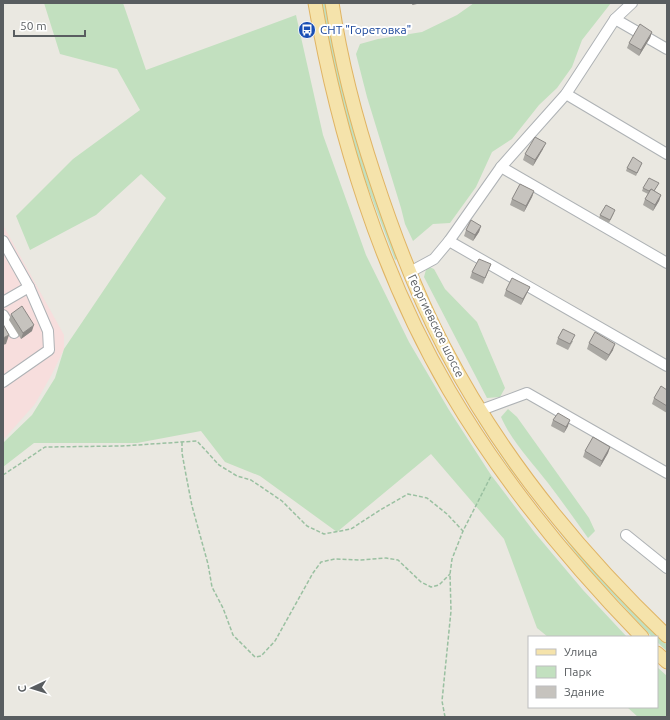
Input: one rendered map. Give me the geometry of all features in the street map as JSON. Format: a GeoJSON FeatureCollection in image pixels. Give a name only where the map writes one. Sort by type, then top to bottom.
{"type":"FeatureCollection","features":[{"type":"Feature","properties":{"kind":"main road","name":"Георгиевское шоссе"},"geometry":{"type":"LineString","coordinates":[[315,3],[332,86],[355,171],[378,239],[406,305],[434,362],[467,419],[501,470],[550,536],[641,636]]}},
{"type":"Feature","properties":{"kind":"main road","name":"Георгиевское шоссе"},"geometry":{"type":"LineString","coordinates":[[332,3],[340,52],[358,121],[383,202],[410,272],[444,347],[481,410],[517,465],[564,526],[596,563],[667,636]]}},
{"type":"Feature","properties":{"kind":"main road"},"geometry":{"type":"LineString","coordinates":[[658,654],[667,662]]}},
{"type":"Feature","properties":{"kind":"lane"},"geometry":{"type":"LineString","coordinates":[[410,272],[434,259],[449,241],[501,167],[566,94],[615,19],[632,3]]}},
{"type":"Feature","properties":{"kind":"lane"},"geometry":{"type":"LineString","coordinates":[[615,19],[667,49]]}},
{"type":"Feature","properties":{"kind":"lane"},"geometry":{"type":"LineString","coordinates":[[566,94],[667,154]]}},
{"type":"Feature","properties":{"kind":"lane"},"geometry":{"type":"LineString","coordinates":[[501,167],[667,262]]}},
{"type":"Feature","properties":{"kind":"lane"},"geometry":{"type":"LineString","coordinates":[[3,240],[29,287],[48,331],[49,350],[3,382]]}},
{"type":"Feature","properties":{"kind":"lane"},"geometry":{"type":"LineString","coordinates":[[449,241],[667,366]]}},
{"type":"Feature","properties":{"kind":"lane"},"geometry":{"type":"LineString","coordinates":[[3,302],[29,287]]}},
{"type":"Feature","properties":{"kind":"lane"},"geometry":{"type":"LineString","coordinates":[[3,315],[14,333]]}},
{"type":"Feature","properties":{"kind":"lane"},"geometry":{"type":"LineString","coordinates":[[481,410],[527,393],[667,473]]}},
{"type":"Feature","properties":{"kind":"lane"},"geometry":{"type":"LineString","coordinates":[[626,535],[667,568]]}},
{"type":"Feature","properties":{"kind":"path"},"geometry":{"type":"LineString","coordinates":[[3,475],[45,447],[122,446],[197,441],[219,466],[236,476],[251,480],[282,501],[307,526],[324,534],[351,529],[408,494],[427,498],[448,514],[463,531]]}},
{"type":"Feature","properties":{"kind":"path"},"geometry":{"type":"LineString","coordinates":[[182,442],[182,453],[192,506],[208,564],[212,587],[223,608],[233,635],[255,657],[261,656],[275,641],[313,573],[321,562],[335,559],[361,560],[386,558],[398,560],[420,582],[430,587],[439,585],[450,574]]}},
{"type":"Feature","properties":{"kind":"path"},"geometry":{"type":"LineString","coordinates":[[444,717],[442,701],[451,611],[450,574],[452,559],[463,531],[491,475],[501,470]]}},
{"type":"Feature","properties":{"kind":"shaded area"},"geometry":{"type":"Polygon","coordinates":[[[3,225],[64,335],[64,349],[35,404],[3,440],[3,225]]]}},
{"type":"Feature","properties":{"kind":"green space"},"geometry":{"type":"Polygon","coordinates":[[[44,3],[123,3],[146,70],[296,15],[323,135],[366,255],[409,342],[449,410],[491,475],[535,533],[583,590],[626,636],[547,636],[537,628],[504,539],[431,454],[337,532],[260,476],[225,462],[201,431],[137,443],[34,443],[3,467],[3,443],[32,415],[55,378],[64,349],[166,198],[141,174],[96,215],[30,250],[16,216],[73,159],[140,110],[117,69],[60,54],[44,3]]]}},
{"type":"Feature","properties":{"kind":"green space"},"geometry":{"type":"Polygon","coordinates":[[[322,3],[326,3],[342,85],[363,163],[399,258],[395,260],[359,164],[337,86],[322,3]]]}},
{"type":"Feature","properties":{"kind":"green space"},"geometry":{"type":"Polygon","coordinates":[[[474,3],[611,3],[582,40],[572,67],[557,88],[539,105],[512,139],[492,152],[476,187],[450,223],[433,224],[413,241],[405,224],[367,97],[356,54],[360,44],[378,39],[422,32],[457,15],[474,3]]]}},
{"type":"Feature","properties":{"kind":"green space"},"geometry":{"type":"Polygon","coordinates":[[[427,266],[434,269],[445,289],[477,322],[505,388],[500,397],[487,398],[424,277],[427,266]]]}},
{"type":"Feature","properties":{"kind":"green space"},"geometry":{"type":"Polygon","coordinates":[[[508,409],[517,417],[589,518],[595,531],[588,538],[511,435],[501,417],[508,409]]]}},
{"type":"Feature","properties":{"kind":"green space"},"geometry":{"type":"Polygon","coordinates":[[[478,418],[589,564],[625,604],[658,636],[651,636],[586,566],[510,469],[478,421],[478,418]]]}},
{"type":"Feature","properties":{"kind":"green space"},"geometry":{"type":"Polygon","coordinates":[[[658,636],[667,645],[667,651],[658,643],[658,636]]]}},
{"type":"Feature","properties":{"kind":"green space"},"geometry":{"type":"Polygon","coordinates":[[[658,668],[667,676],[667,717],[638,717],[628,708],[658,708],[658,668]]]}},
{"type":"Feature","properties":{"kind":"building"},"geometry":{"type":"Polygon","coordinates":[[[640,24],[652,32],[641,50],[629,43],[640,24]]]}},
{"type":"Feature","properties":{"kind":"building"},"geometry":{"type":"Polygon","coordinates":[[[535,137],[546,143],[535,160],[525,154],[535,137]]]}},
{"type":"Feature","properties":{"kind":"building"},"geometry":{"type":"Polygon","coordinates":[[[633,157],[642,163],[637,173],[627,168],[633,157]]]}},
{"type":"Feature","properties":{"kind":"building"},"geometry":{"type":"Polygon","coordinates":[[[649,178],[659,183],[654,191],[651,189],[649,191],[643,188],[649,178]]]}},
{"type":"Feature","properties":{"kind":"building"},"geometry":{"type":"Polygon","coordinates":[[[520,184],[534,191],[526,206],[512,199],[520,184]]]}},
{"type":"Feature","properties":{"kind":"building"},"geometry":{"type":"Polygon","coordinates":[[[651,189],[661,195],[655,205],[645,199],[651,189]]]}},
{"type":"Feature","properties":{"kind":"building"},"geometry":{"type":"Polygon","coordinates":[[[606,205],[615,210],[610,220],[600,215],[606,205]]]}},
{"type":"Feature","properties":{"kind":"building"},"geometry":{"type":"Polygon","coordinates":[[[471,220],[481,226],[475,235],[466,230],[471,220]]]}},
{"type":"Feature","properties":{"kind":"building"},"geometry":{"type":"Polygon","coordinates":[[[479,259],[491,264],[485,278],[472,272],[479,259]]]}},
{"type":"Feature","properties":{"kind":"building"},"geometry":{"type":"Polygon","coordinates":[[[512,278],[530,287],[523,299],[506,290],[512,278]]]}},
{"type":"Feature","properties":{"kind":"building"},"geometry":{"type":"Polygon","coordinates":[[[22,306],[34,325],[23,333],[11,314],[22,306]]]}},
{"type":"Feature","properties":{"kind":"building"},"geometry":{"type":"Polygon","coordinates":[[[3,324],[9,335],[3,338],[3,324]]]}},
{"type":"Feature","properties":{"kind":"building"},"geometry":{"type":"Polygon","coordinates":[[[563,329],[575,335],[570,344],[558,338],[563,329]]]}},
{"type":"Feature","properties":{"kind":"building"},"geometry":{"type":"Polygon","coordinates":[[[595,332],[615,344],[609,355],[589,343],[595,332]]]}},
{"type":"Feature","properties":{"kind":"building"},"geometry":{"type":"Polygon","coordinates":[[[661,386],[667,390],[667,406],[654,398],[661,386]]]}},
{"type":"Feature","properties":{"kind":"building"},"geometry":{"type":"Polygon","coordinates":[[[558,413],[570,420],[566,427],[553,420],[558,413]]]}},
{"type":"Feature","properties":{"kind":"building"},"geometry":{"type":"Polygon","coordinates":[[[593,437],[610,447],[602,461],[585,451],[593,437]]]}},
{"type":"Feature","properties":{"kind":"place","name":"СНТ \"Горетовка\""},"geometry":{"type":"Point","coordinates":[307,30]}}]}
